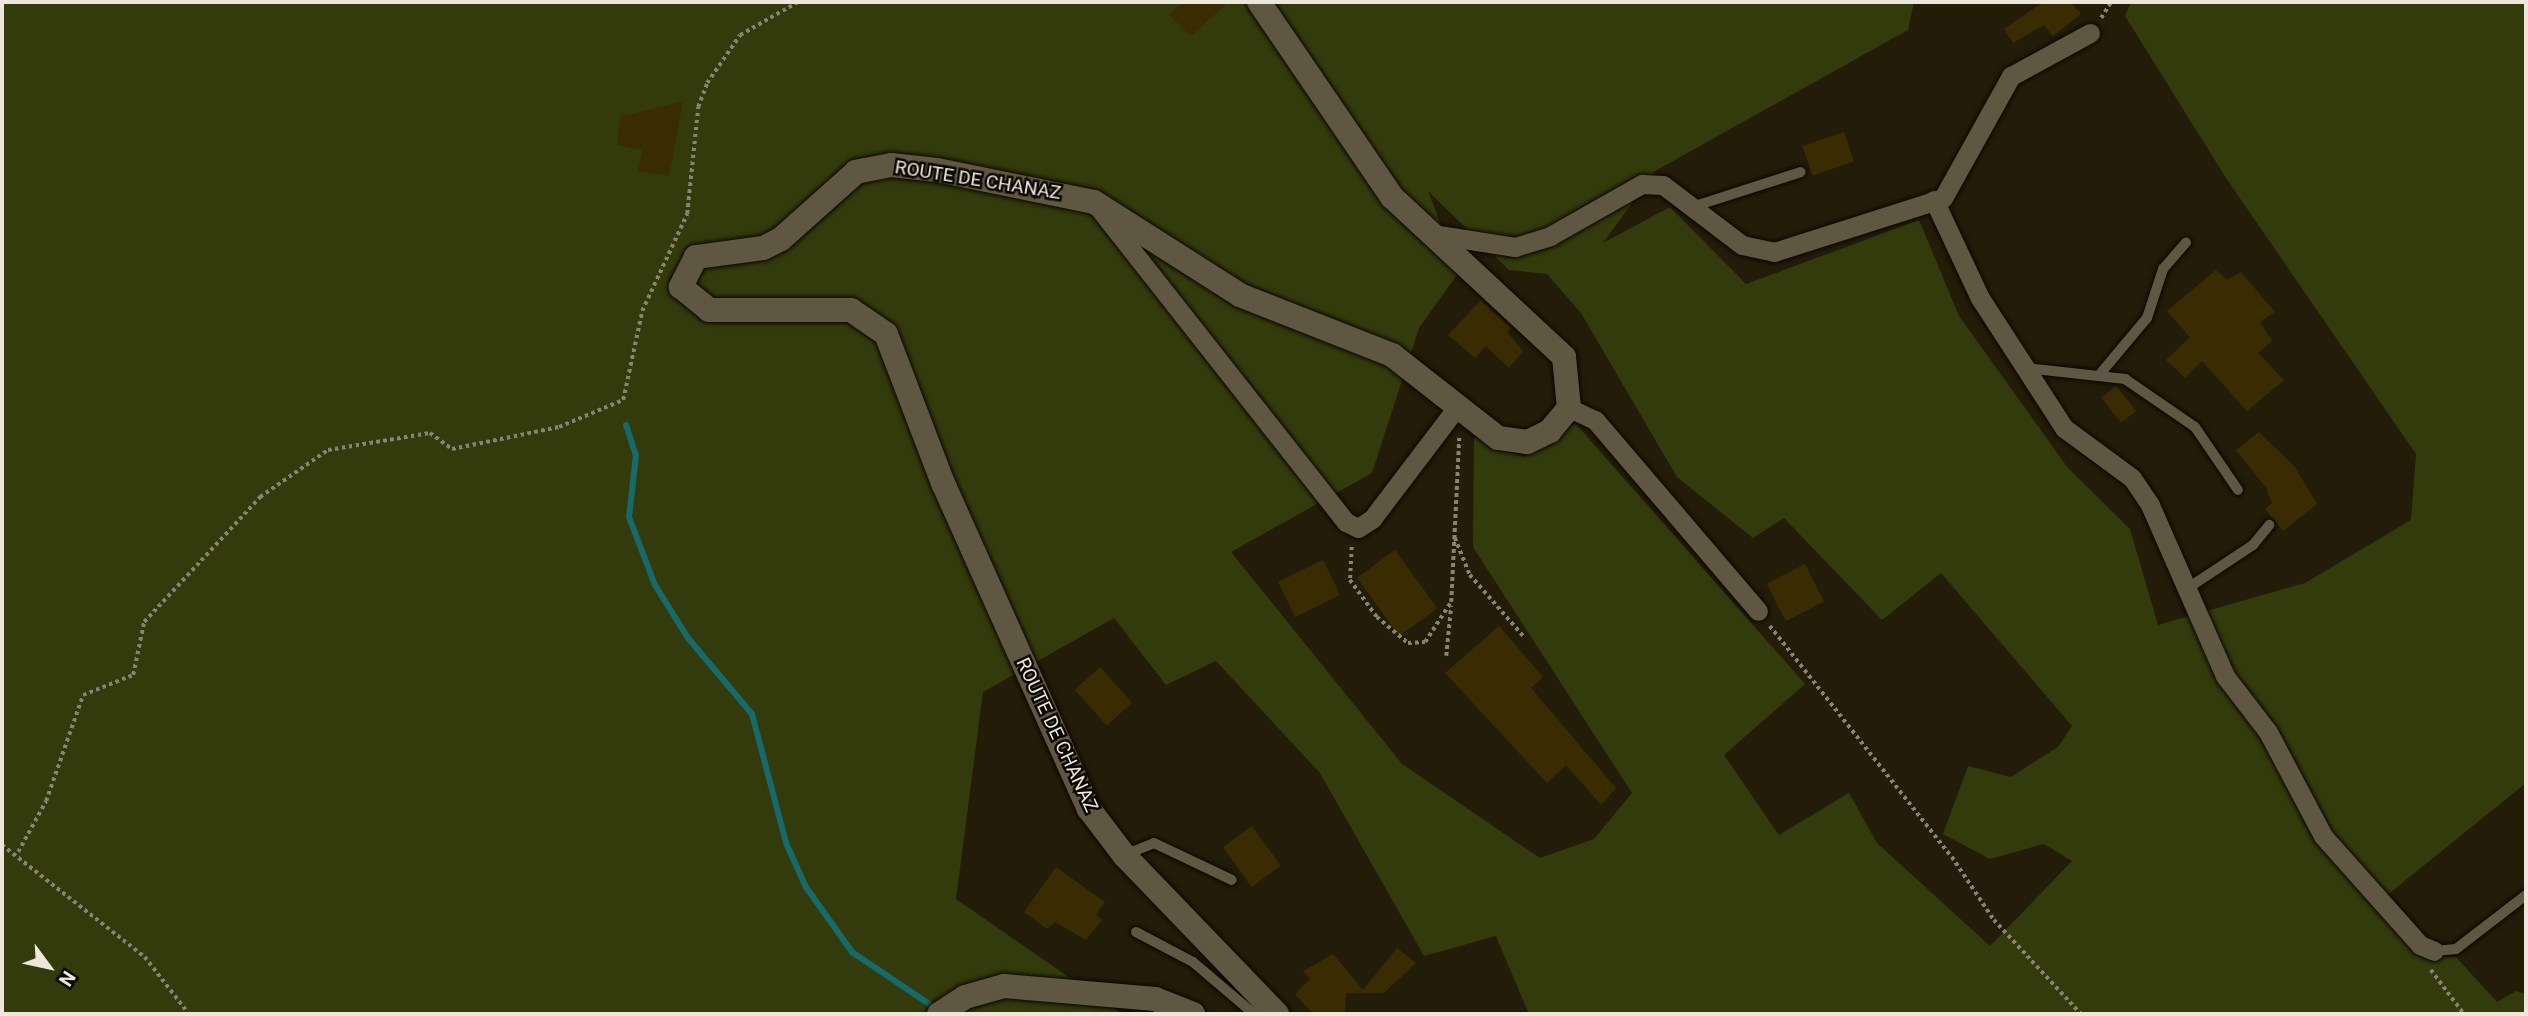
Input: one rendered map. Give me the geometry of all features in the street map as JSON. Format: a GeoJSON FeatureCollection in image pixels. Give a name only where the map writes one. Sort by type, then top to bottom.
{"type":"FeatureCollection","features":[{"type":"Feature","properties":{"kind":"street"},"geometry":{"type":"LineString","coordinates":[[1259,2],[1368,166],[1432,234],[1548,336],[1570,373],[1569,408],[1595,420],[1758,611]]}},
{"type":"Feature","properties":{"kind":"street"},"geometry":{"type":"LineString","coordinates":[[1432,234],[1515,247],[1550,236],[1642,184],[1663,185],[1742,245],[1774,252],[1934,200],[1949,192],[2011,76],[2090,33]]}},
{"type":"Feature","properties":{"kind":"street","name":"ROUTE DE CHANAZ"},"geometry":{"type":"LineString","coordinates":[[1277,1014],[1124,855],[1089,809],[998,610],[886,334],[850,310],[709,310],[681,287],[696,257],[762,248],[781,239],[832,187],[876,167],[937,170],[1094,202],[1241,295],[1392,355],[1498,438],[1527,442],[1550,431],[1569,408]]}},
{"type":"Feature","properties":{"kind":"street"},"geometry":{"type":"LineString","coordinates":[[1934,200],[1957,258],[2064,428],[2132,478],[2165,534],[2185,591],[2225,676],[2268,732],[2323,836],[2414,937],[2434,951]]}},
{"type":"Feature","properties":{"kind":"street"},"geometry":{"type":"LineString","coordinates":[[1094,202],[1346,522],[1358,528],[1372,519],[1459,408]]}},
{"type":"Feature","properties":{"kind":"street"},"geometry":{"type":"LineString","coordinates":[[939,1014],[965,997],[1004,986],[1155,999],[1193,1014]]}},
{"type":"Feature","properties":{"kind":"lane"},"geometry":{"type":"LineString","coordinates":[[1692,208],[1801,172]]}},
{"type":"Feature","properties":{"kind":"lane"},"geometry":{"type":"LineString","coordinates":[[2100,374],[2147,318],[2163,269],[2186,243]]}},
{"type":"Feature","properties":{"kind":"lane"},"geometry":{"type":"LineString","coordinates":[[2024,368],[2100,374],[2124,379],[2196,427],[2238,490]]}},
{"type":"Feature","properties":{"kind":"lane"},"geometry":{"type":"LineString","coordinates":[[2185,591],[2253,545],[2269,525]]}},
{"type":"Feature","properties":{"kind":"lane"},"geometry":{"type":"LineString","coordinates":[[1124,855],[1154,844],[1232,880]]}},
{"type":"Feature","properties":{"kind":"lane"},"geometry":{"type":"LineString","coordinates":[[2434,951],[2456,948],[2526,895]]}},
{"type":"Feature","properties":{"kind":"lane"},"geometry":{"type":"LineString","coordinates":[[1136,932],[1193,962],[1254,1014]]}},
{"type":"Feature","properties":{"kind":"path"},"geometry":{"type":"LineString","coordinates":[[19,852],[46,801],[83,695],[133,675],[144,622],[260,498],[328,450],[430,433],[452,449],[559,427],[624,400],[642,311],[687,214],[698,107],[707,83],[740,35],[798,2]]}},
{"type":"Feature","properties":{"kind":"path"},"geometry":{"type":"LineString","coordinates":[[1446,656],[1451,602],[1459,408]]}},
{"type":"Feature","properties":{"kind":"path"},"geometry":{"type":"LineString","coordinates":[[1358,528],[1350,580],[1394,632],[1408,643],[1425,642],[1451,602]]}},
{"type":"Feature","properties":{"kind":"path"},"geometry":{"type":"LineString","coordinates":[[1454,536],[1470,575],[1525,638]]}},
{"type":"Feature","properties":{"kind":"path"},"geometry":{"type":"LineString","coordinates":[[1758,611],[1952,856],[1994,920],[2081,1014]]}},
{"type":"Feature","properties":{"kind":"path"},"geometry":{"type":"LineString","coordinates":[[2,845],[19,852],[145,957],[190,1014]]}},
{"type":"Feature","properties":{"kind":"path"},"geometry":{"type":"LineString","coordinates":[[2414,937],[2464,1014]]}},
{"type":"Feature","properties":{"kind":"green space"},"geometry":{"type":"Polygon","coordinates":[[[2,2],[1914,2],[1908,30],[1655,171],[1603,243],[1670,207],[1746,284],[1919,220],[1959,316],[2068,468],[2130,529],[2158,625],[2305,583],[2411,520],[2416,454],[2226,178],[2125,16],[2131,2],[2526,2],[2526,783],[2386,896],[2435,957],[2456,957],[2497,1002],[2516,991],[2526,994],[2526,1014],[1529,1014],[1496,936],[1424,956],[1320,773],[1216,661],[1166,685],[1114,618],[983,692],[956,899],[1122,1014],[2,1014],[2,2]],[[1428,191],[1459,272],[1419,328],[1372,473],[1231,552],[1402,764],[1540,858],[1594,839],[1632,793],[1473,547],[1474,437],[1523,457],[1575,423],[1805,684],[1724,755],[1779,835],[1849,793],[1877,843],[1990,946],[2072,861],[2044,844],[1990,859],[1943,834],[1968,766],[2011,777],[2058,747],[2072,726],[1941,573],[1882,620],[1784,518],[1753,538],[1677,477],[1581,313],[1547,274],[1509,270],[1428,191]]]}},
{"type":"Feature","properties":{"kind":"building"},"geometry":{"type":"Polygon","coordinates":[[[1183,2],[1229,2],[1191,36],[1169,15],[1183,2]]]}},
{"type":"Feature","properties":{"kind":"building"},"geometry":{"type":"Polygon","coordinates":[[[2043,2],[2071,2],[2081,14],[2053,36],[2044,25],[2013,43],[2004,29],[2043,2]]]}},
{"type":"Feature","properties":{"kind":"building"},"geometry":{"type":"Polygon","coordinates":[[[683,101],[669,176],[638,171],[642,150],[617,145],[620,117],[683,101]]]}},
{"type":"Feature","properties":{"kind":"building"},"geometry":{"type":"Polygon","coordinates":[[[1844,132],[1854,161],[1812,176],[1802,146],[1844,132]]]}},
{"type":"Feature","properties":{"kind":"building"},"geometry":{"type":"Polygon","coordinates":[[[2216,270],[2227,280],[2241,272],[2275,312],[2260,322],[2272,341],[2258,353],[2284,380],[2247,411],[2202,361],[2185,378],[2166,360],[2190,337],[2167,311],[2216,270]]]}},
{"type":"Feature","properties":{"kind":"building"},"geometry":{"type":"Polygon","coordinates":[[[1481,300],[1511,328],[1507,332],[1523,351],[1509,368],[1486,346],[1475,358],[1448,335],[1481,300]]]}},
{"type":"Feature","properties":{"kind":"building"},"geometry":{"type":"Polygon","coordinates":[[[2116,386],[2136,411],[2121,423],[2101,398],[2116,386]]]}},
{"type":"Feature","properties":{"kind":"building"},"geometry":{"type":"Polygon","coordinates":[[[2259,432],[2295,467],[2317,504],[2283,531],[2265,509],[2272,503],[2266,488],[2236,450],[2259,432]]]}},
{"type":"Feature","properties":{"kind":"building"},"geometry":{"type":"Polygon","coordinates":[[[1395,550],[1437,608],[1399,636],[1357,578],[1395,550]]]}},
{"type":"Feature","properties":{"kind":"building"},"geometry":{"type":"Polygon","coordinates":[[[1323,560],[1340,595],[1295,617],[1278,582],[1323,560]]]}},
{"type":"Feature","properties":{"kind":"building"},"geometry":{"type":"Polygon","coordinates":[[[1805,564],[1824,601],[1786,621],[1767,584],[1805,564]]]}},
{"type":"Feature","properties":{"kind":"building"},"geometry":{"type":"Polygon","coordinates":[[[1499,626],[1543,677],[1531,688],[1616,788],[1601,805],[1566,765],[1547,783],[1445,673],[1499,626]]]}},
{"type":"Feature","properties":{"kind":"building"},"geometry":{"type":"Polygon","coordinates":[[[1100,667],[1132,703],[1107,725],[1075,690],[1100,667]]]}},
{"type":"Feature","properties":{"kind":"building"},"geometry":{"type":"Polygon","coordinates":[[[1252,826],[1281,866],[1252,887],[1223,847],[1252,826]]]}},
{"type":"Feature","properties":{"kind":"building"},"geometry":{"type":"Polygon","coordinates":[[[1056,867],[1105,902],[1096,914],[1102,920],[1086,940],[1055,922],[1047,929],[1024,912],[1056,867]]]}},
{"type":"Feature","properties":{"kind":"building"},"geometry":{"type":"Polygon","coordinates":[[[1397,948],[1416,963],[1384,993],[1346,993],[1345,1014],[1313,1014],[1295,994],[1310,979],[1303,971],[1333,954],[1363,990],[1397,948]]]}},
{"type":"Feature","properties":{"kind":"waterway"},"geometry":{"type":"LineString","coordinates":[[626,425],[636,455],[629,517],[655,585],[688,638],[752,714],[786,843],[806,887],[852,952],[929,1004]]}}]}
